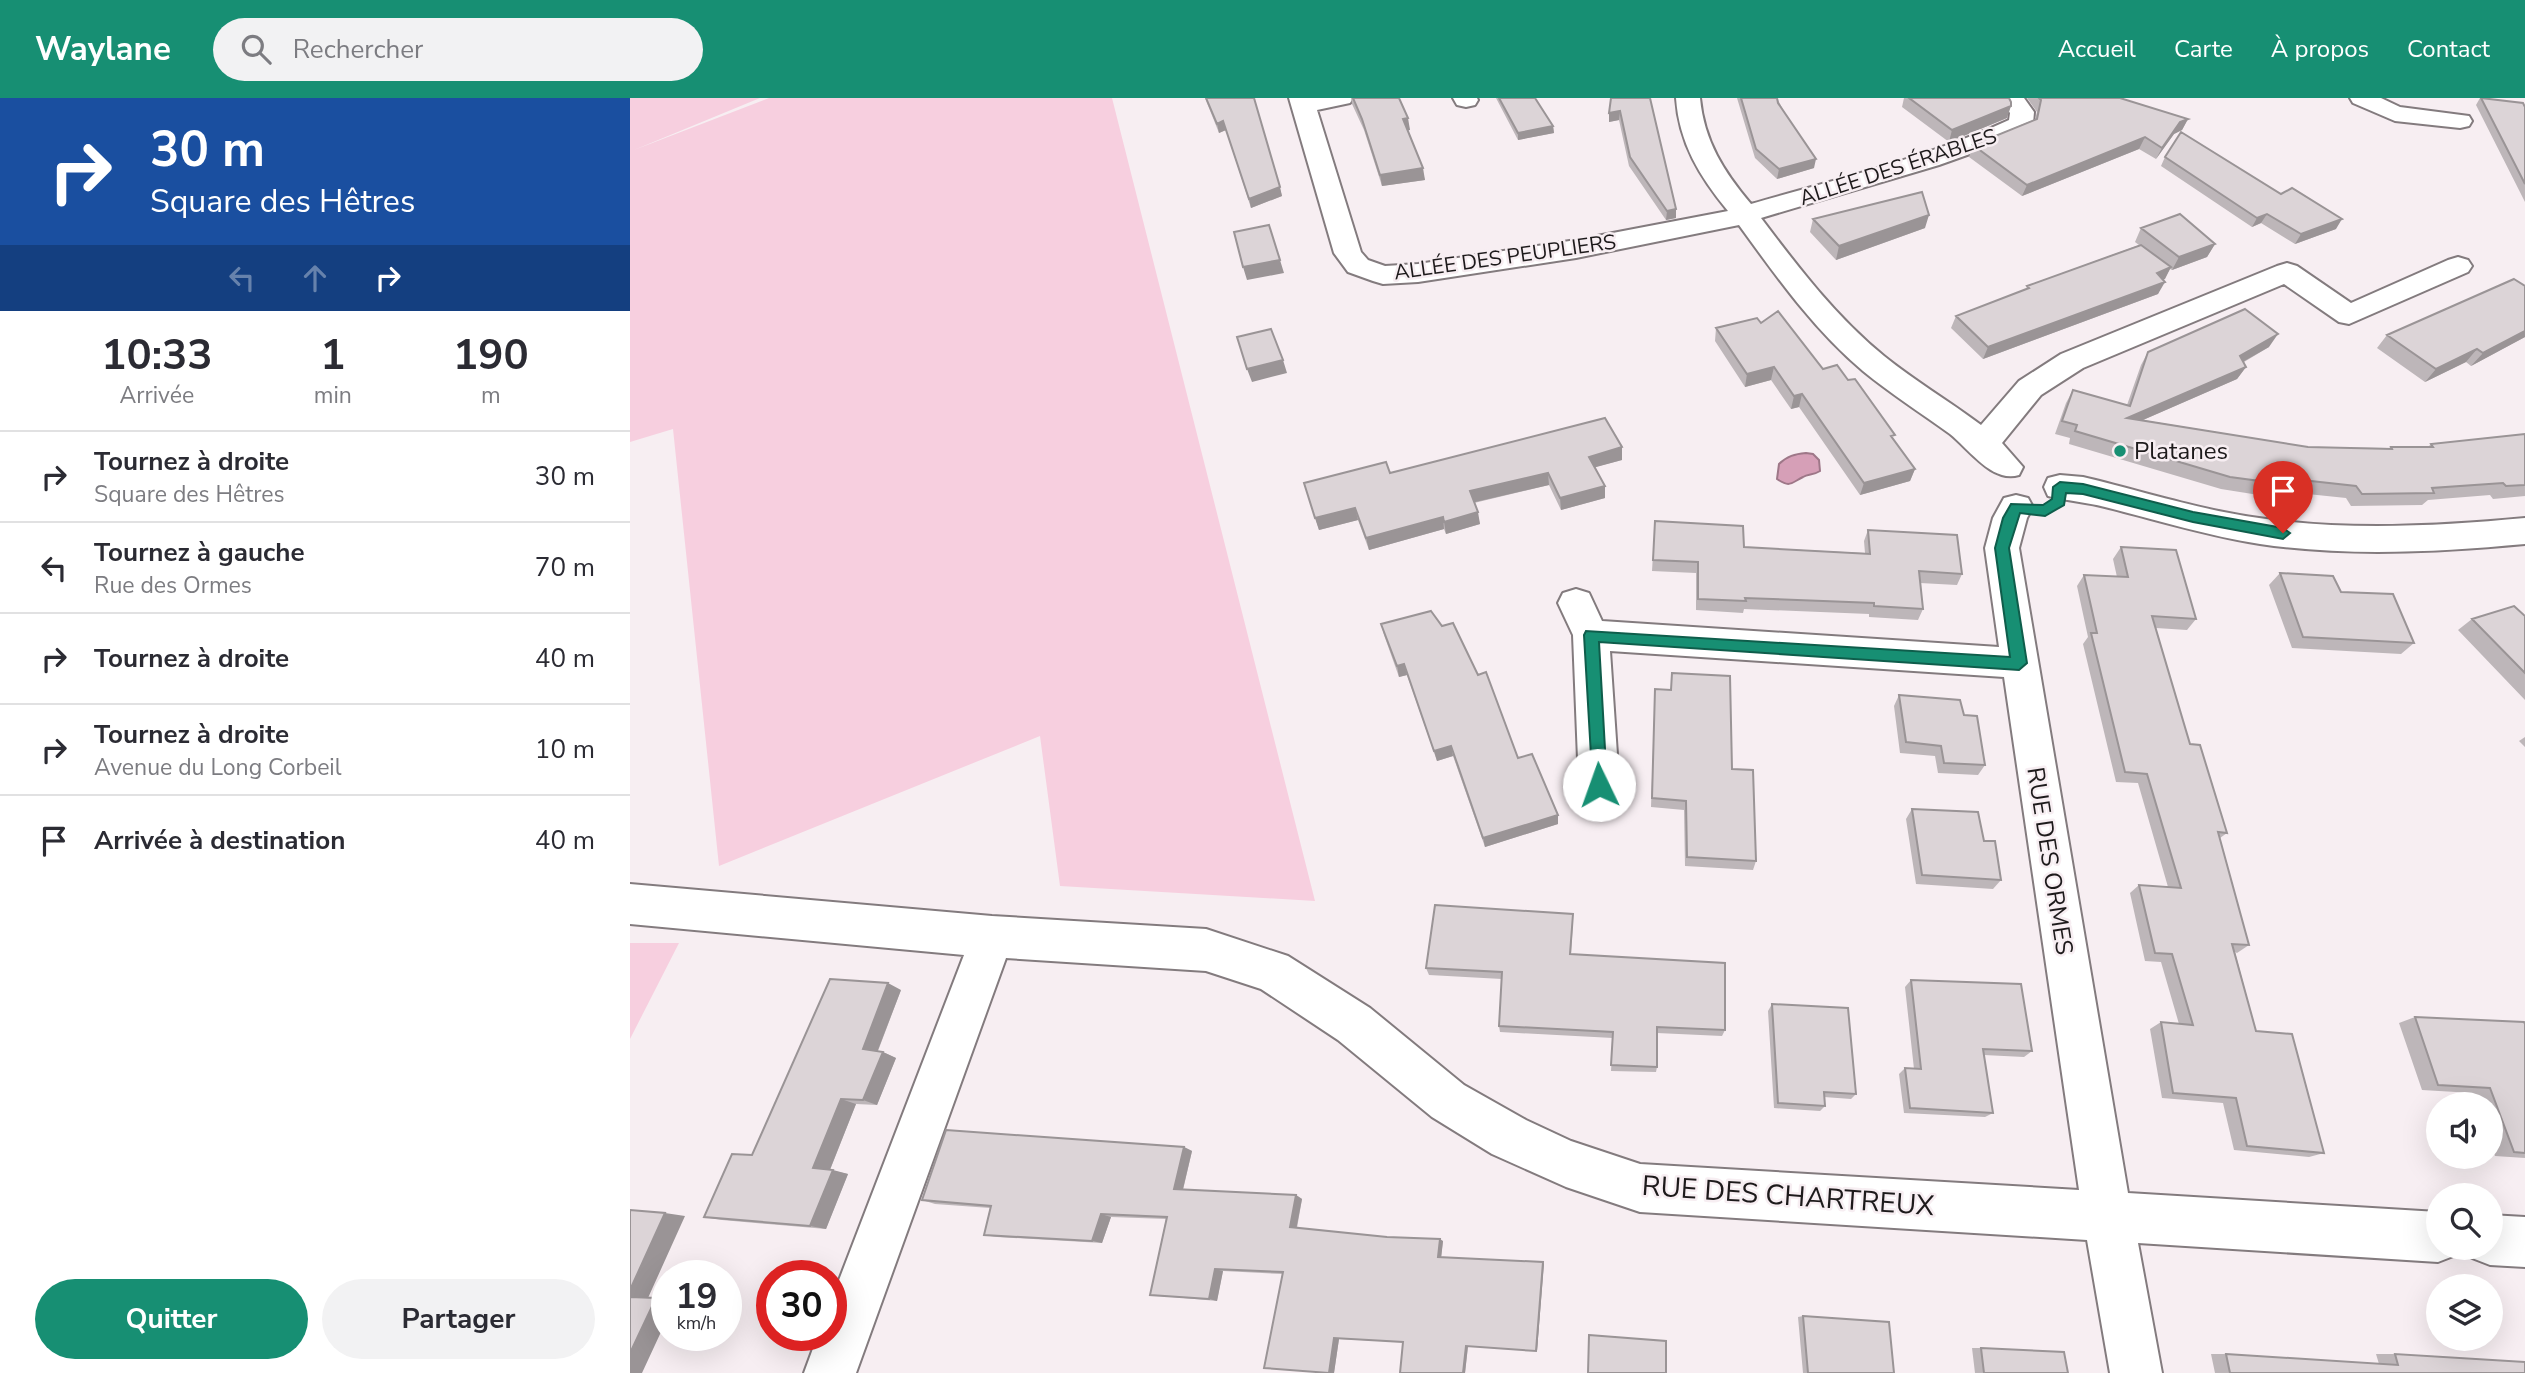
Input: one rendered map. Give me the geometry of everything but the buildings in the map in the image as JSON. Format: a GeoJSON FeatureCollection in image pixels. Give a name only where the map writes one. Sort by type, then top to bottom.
{"type":"FeatureCollection","features":[{"type":"Feature","properties":{"kind":"street"},"geometry":{"type":"LineString","coordinates":[[1302,102],[1341,98]]}},
{"type":"Feature","properties":{"kind":"street"},"geometry":{"type":"LineString","coordinates":[[1688,98],[1697,142],[1709,168],[1724,192],[1746,215],[1808,298],[1837,331],[1873,363],[1984,443],[2007,467]]}},
{"type":"Feature","properties":{"kind":"street","name":"ALLÉE DES ÉRABLES"},"geometry":{"type":"LineString","coordinates":[[1746,215],[1867,180],[1986,140],[2021,124],[2022,111],[2011,98]]}},
{"type":"Feature","properties":{"kind":"street"},"geometry":{"type":"LineString","coordinates":[[2362,98],[2395,114],[2422,108],[2460,121]]}},
{"type":"Feature","properties":{"kind":"street","name":"ALLÉE DES PEUPLIERS"},"geometry":{"type":"LineString","coordinates":[[1302,102],[1348,253],[1358,266],[1383,275],[1418,273],[1576,249],[1746,215]]}},
{"type":"Feature","properties":{"kind":"street"},"geometry":{"type":"LineString","coordinates":[[1984,443],[2030,388],[2072,360],[2287,272],[2349,315],[2458,266]]}},
{"type":"Feature","properties":{"kind":"street"},"geometry":{"type":"LineString","coordinates":[[2028,465],[2048,473],[2060,487],[2059,502],[2053,507],[2036,512],[2016,507],[1999,494],[1996,486],[2000,472],[2007,467],[2028,465]]}},
{"type":"Feature","properties":{"kind":"street"},"geometry":{"type":"LineString","coordinates":[[2060,487],[2083,489],[2258,530],[2332,539],[2398,541],[2525,532]]}},
{"type":"Feature","properties":{"kind":"street","name":"RUE DES ORMES"},"geometry":{"type":"LineString","coordinates":[[2016,507],[2010,518],[2002,548],[2107,1216],[2136,1373]]}},
{"type":"Feature","properties":{"kind":"street"},"geometry":{"type":"LineString","coordinates":[[1599,785],[1583,619],[2019,663]]}},
{"type":"Feature","properties":{"kind":"street","name":"RUE DES CHARTREUX"},"geometry":{"type":"LineString","coordinates":[[630,904],[992,937],[1206,950],[1273,971],[1354,1024],[1448,1101],[1509,1137],[1566,1163],[1640,1188],[2426,1236]]}},
{"type":"Feature","properties":{"kind":"street"},"geometry":{"type":"LineString","coordinates":[[830,1373],[992,937]]}},
{"type":"Feature","properties":{"kind":"street"},"geometry":{"type":"LineString","coordinates":[[2503,1241],[2525,1242]]}},
{"type":"Feature","properties":{"kind":"shaded area"},"geometry":{"type":"Polygon","coordinates":[[[630,98],[760,98],[634,150],[769,98],[1112,98],[1315,901],[1060,886],[1040,736],[719,866],[673,429],[630,442],[630,98]]]}},
{"type":"Feature","properties":{"kind":"shaded area"},"geometry":{"type":"Polygon","coordinates":[[[1806,453],[1813,454],[1819,460],[1820,471],[1790,484],[1777,479],[1782,461],[1806,453]]]}},
{"type":"Feature","properties":{"kind":"shaded area"},"geometry":{"type":"Polygon","coordinates":[[[630,943],[679,943],[630,1039],[630,943]]]}},
{"type":"Feature","properties":{"kind":"place","name":"Platanes"},"geometry":{"type":"Point","coordinates":[2120,451]}},
{"type":"Feature","properties":{"kind":"route"},"geometry":{"type":"LineString","coordinates":[[1599,785],[1591,635],[2019,663],[2002,548],[2010,518],[2016,507],[2036,512],[2045,510],[2059,502],[2060,487],[2083,489],[2193,517],[2283,533]]}}]}
